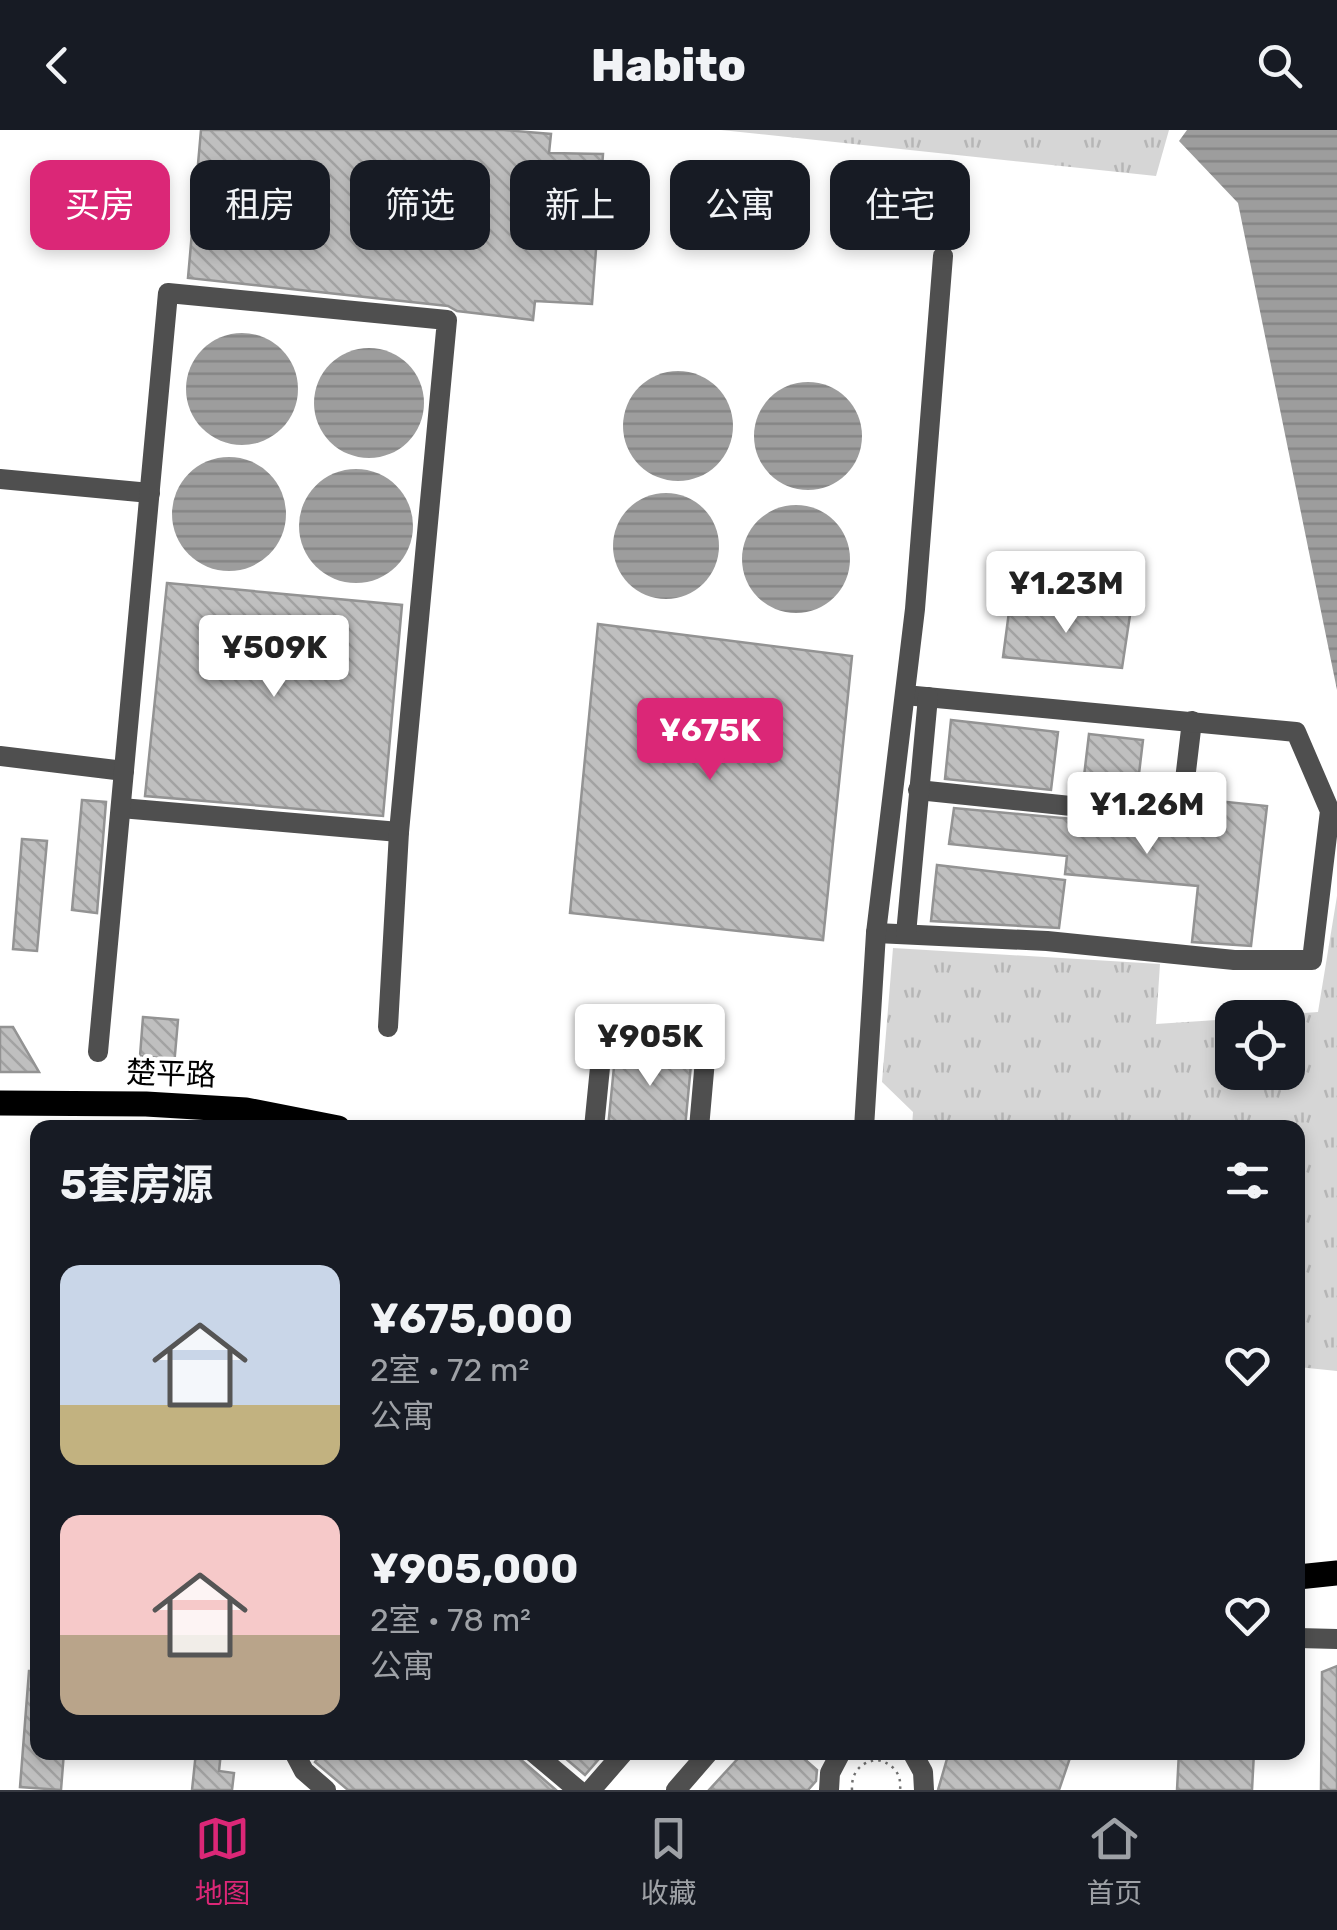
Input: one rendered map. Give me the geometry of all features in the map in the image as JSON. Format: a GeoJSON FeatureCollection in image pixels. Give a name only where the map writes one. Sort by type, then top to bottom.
{"type":"FeatureCollection","features":[{"type":"Feature","properties":{"kind":"main road","name":"楚平路"},"geometry":{"type":"LineString","coordinates":[[0,1103],[146,1104],[246,1110],[297,1120]]}},
{"type":"Feature","properties":{"kind":"main road","name":"楚平路"},"geometry":{"type":"LineString","coordinates":[[0,1120],[30,1120]]}},
{"type":"Feature","properties":{"kind":"main road"},"geometry":{"type":"LineString","coordinates":[[1305,1576],[1337,1574]]}},
{"type":"Feature","properties":{"kind":"main road"},"geometry":{"type":"LineString","coordinates":[[1305,1592],[1337,1590]]}},
{"type":"Feature","properties":{"kind":"street"},"geometry":{"type":"LineString","coordinates":[[864,1120],[876,933],[917,589],[943,256]]}},
{"type":"Feature","properties":{"kind":"street"},"geometry":{"type":"LineString","coordinates":[[98,1052],[168,294],[446,320],[399,832],[388,1027]]}},
{"type":"Feature","properties":{"kind":"street"},"geometry":{"type":"LineString","coordinates":[[0,479],[150,493]]}},
{"type":"Feature","properties":{"kind":"street"},"geometry":{"type":"LineString","coordinates":[[876,933],[1048,941],[1234,960],[1312,960],[1330,811],[1296,732],[905,695]]}},
{"type":"Feature","properties":{"kind":"street"},"geometry":{"type":"LineString","coordinates":[[906,934],[928,697]]}},
{"type":"Feature","properties":{"kind":"street"},"geometry":{"type":"LineString","coordinates":[[918,790],[1166,816],[1182,805],[1192,721]]}},
{"type":"Feature","properties":{"kind":"street"},"geometry":{"type":"LineString","coordinates":[[0,756],[124,771]]}},
{"type":"Feature","properties":{"kind":"street"},"geometry":{"type":"LineString","coordinates":[[121,808],[399,832]]}},
{"type":"Feature","properties":{"kind":"street"},"geometry":{"type":"LineString","coordinates":[[595,1120],[604,1027],[707,1037],[699,1120]]}},
{"type":"Feature","properties":{"kind":"street"},"geometry":{"type":"LineString","coordinates":[[1305,1638],[1337,1639]]}},
{"type":"Feature","properties":{"kind":"street"},"geometry":{"type":"LineString","coordinates":[[298,1760],[304,1771],[326,1790]]}},
{"type":"Feature","properties":{"kind":"street"},"geometry":{"type":"LineString","coordinates":[[542,1760],[578,1790]]}},
{"type":"Feature","properties":{"kind":"street"},"geometry":{"type":"LineString","coordinates":[[617,1760],[597,1783],[620,1790]]}},
{"type":"Feature","properties":{"kind":"street"},"geometry":{"type":"LineString","coordinates":[[676,1790],[702,1760]]}},
{"type":"Feature","properties":{"kind":"street"},"geometry":{"type":"LineString","coordinates":[[829,1790],[830,1773],[837,1760]]}},
{"type":"Feature","properties":{"kind":"street"},"geometry":{"type":"LineString","coordinates":[[916,1760],[923,1772],[924,1790]]}},
{"type":"Feature","properties":{"kind":"path"},"geometry":{"type":"LineString","coordinates":[[852,1790],[852,1778],[858,1768],[876,1760],[894,1768],[900,1790]]}},
{"type":"Feature","properties":{"kind":"green space"},"geometry":{"type":"Polygon","coordinates":[[[721,130],[1169,130],[1156,176],[721,130]]]}},
{"type":"Feature","properties":{"kind":"green space"},"geometry":{"type":"Polygon","coordinates":[[[1337,896],[1337,1371],[1305,1368],[1305,1120],[912,1120],[913,1112],[882,1082],[893,948],[1160,964],[1156,1024],[1215,1020],[1215,1090],[1305,1090],[1305,1013],[1318,1012],[1337,896]]]}},
{"type":"Feature","properties":{"kind":"shaded area"},"geometry":{"type":"Polygon","coordinates":[[[1187,130],[1337,130],[1337,690],[1238,203],[1179,141],[1187,130]]]}},
{"type":"Feature","properties":{"kind":"shaded area"},"geometry":{"type":"Polygon","coordinates":[[[242,333],[263,338],[281,350],[293,368],[298,389],[293,410],[281,428],[263,440],[242,445],[221,440],[203,428],[191,410],[186,389],[191,368],[203,350],[221,338],[242,333]]]}},
{"type":"Feature","properties":{"kind":"shaded area"},"geometry":{"type":"Polygon","coordinates":[[[369,348],[390,352],[408,364],[420,382],[424,403],[420,424],[408,442],[390,454],[369,458],[348,454],[330,442],[318,424],[314,403],[318,382],[330,364],[348,352],[369,348]]]}},
{"type":"Feature","properties":{"kind":"shaded area"},"geometry":{"type":"Polygon","coordinates":[[[678,371],[699,376],[717,387],[728,405],[733,426],[728,447],[717,465],[699,476],[678,481],[657,476],[639,465],[628,447],[623,426],[628,405],[639,387],[657,376],[678,371]]]}},
{"type":"Feature","properties":{"kind":"shaded area"},"geometry":{"type":"Polygon","coordinates":[[[808,382],[829,386],[846,398],[858,415],[862,436],[858,457],[846,474],[829,486],[808,490],[787,486],[770,474],[758,457],[754,436],[758,415],[770,398],[787,386],[808,382]]]}},
{"type":"Feature","properties":{"kind":"shaded area"},"geometry":{"type":"Polygon","coordinates":[[[229,457],[251,462],[269,474],[281,492],[286,514],[281,536],[269,554],[251,566],[229,571],[207,566],[189,554],[177,536],[172,514],[177,492],[189,474],[207,462],[229,457]]]}},
{"type":"Feature","properties":{"kind":"shaded area"},"geometry":{"type":"Polygon","coordinates":[[[356,469],[378,474],[396,486],[408,504],[413,526],[408,548],[396,566],[378,578],[356,583],[334,578],[316,566],[304,548],[299,526],[304,504],[316,486],[334,474],[356,469]]]}},
{"type":"Feature","properties":{"kind":"shaded area"},"geometry":{"type":"Polygon","coordinates":[[[666,493],[686,497],[703,509],[715,526],[719,546],[715,566],[703,583],[686,595],[666,599],[646,595],[629,583],[617,566],[613,546],[617,526],[629,509],[646,497],[666,493]]]}},
{"type":"Feature","properties":{"kind":"shaded area"},"geometry":{"type":"Polygon","coordinates":[[[796,505],[817,509],[834,521],[846,538],[850,559],[846,580],[834,597],[817,609],[796,613],[775,609],[758,597],[746,580],[742,559],[746,538],[758,521],[775,509],[796,505]]]}},
{"type":"Feature","properties":{"kind":"building"},"geometry":{"type":"Polygon","coordinates":[[[201,130],[504,130],[551,134],[549,153],[603,154],[603,160],[510,160],[510,250],[596,250],[592,304],[535,301],[533,320],[457,311],[448,306],[188,278],[190,250],[330,250],[330,160],[198,160],[201,130]]]}},
{"type":"Feature","properties":{"kind":"building"},"geometry":{"type":"Polygon","coordinates":[[[167,583],[402,605],[383,816],[145,796],[167,583]]]}},
{"type":"Feature","properties":{"kind":"building"},"geometry":{"type":"Polygon","coordinates":[[[1010,604],[1130,615],[1122,668],[1003,657],[1010,604]]]}},
{"type":"Feature","properties":{"kind":"building"},"geometry":{"type":"Polygon","coordinates":[[[598,624],[852,656],[823,940],[570,913],[598,624]]]}},
{"type":"Feature","properties":{"kind":"building"},"geometry":{"type":"Polygon","coordinates":[[[951,720],[1058,732],[1051,790],[945,779],[951,720]]]}},
{"type":"Feature","properties":{"kind":"building"},"geometry":{"type":"Polygon","coordinates":[[[1089,734],[1143,740],[1136,799],[1082,793],[1089,734]]]}},
{"type":"Feature","properties":{"kind":"building"},"geometry":{"type":"Polygon","coordinates":[[[82,800],[106,802],[97,913],[72,910],[82,800]]]}},
{"type":"Feature","properties":{"kind":"building"},"geometry":{"type":"Polygon","coordinates":[[[1207,800],[1267,806],[1251,946],[1192,942],[1198,886],[1065,874],[1067,856],[949,844],[954,808],[1204,831],[1207,800]]]}},
{"type":"Feature","properties":{"kind":"building"},"geometry":{"type":"Polygon","coordinates":[[[22,839],[47,841],[37,951],[13,949],[22,839]]]}},
{"type":"Feature","properties":{"kind":"building"},"geometry":{"type":"Polygon","coordinates":[[[937,865],[1065,880],[1059,928],[931,921],[937,865]]]}},
{"type":"Feature","properties":{"kind":"building"},"geometry":{"type":"Polygon","coordinates":[[[143,1017],[178,1020],[174,1066],[160,1064],[161,1058],[140,1056],[143,1017]]]}},
{"type":"Feature","properties":{"kind":"building"},"geometry":{"type":"Polygon","coordinates":[[[0,1027],[13,1027],[39,1072],[0,1072],[0,1027]]]}},
{"type":"Feature","properties":{"kind":"building"},"geometry":{"type":"Polygon","coordinates":[[[616,1046],[692,1054],[686,1120],[609,1120],[616,1046]]]}},
{"type":"Feature","properties":{"kind":"building"},"geometry":{"type":"Polygon","coordinates":[[[1337,1666],[1337,1790],[1321,1790],[1322,1672],[1337,1666]]]}},
{"type":"Feature","properties":{"kind":"building"},"geometry":{"type":"Polygon","coordinates":[[[30,1671],[30,1760],[63,1760],[61,1790],[20,1787],[30,1671]]]}},
{"type":"Feature","properties":{"kind":"building"},"geometry":{"type":"Polygon","coordinates":[[[195,1760],[220,1760],[219,1771],[234,1773],[232,1790],[192,1790],[195,1760]]]}},
{"type":"Feature","properties":{"kind":"building"},"geometry":{"type":"Polygon","coordinates":[[[521,1760],[556,1790],[348,1790],[315,1762],[521,1760]]]}},
{"type":"Feature","properties":{"kind":"building"},"geometry":{"type":"Polygon","coordinates":[[[567,1760],[598,1760],[585,1775],[567,1760]]]}},
{"type":"Feature","properties":{"kind":"building"},"geometry":{"type":"Polygon","coordinates":[[[737,1760],[805,1760],[817,1770],[816,1781],[808,1790],[709,1790],[737,1760]]]}},
{"type":"Feature","properties":{"kind":"building"},"geometry":{"type":"Polygon","coordinates":[[[947,1760],[1069,1760],[1059,1790],[938,1790],[947,1760]]]}},
{"type":"Feature","properties":{"kind":"building"},"geometry":{"type":"Polygon","coordinates":[[[1179,1760],[1254,1760],[1252,1790],[1177,1790],[1179,1760]]]}}]}
